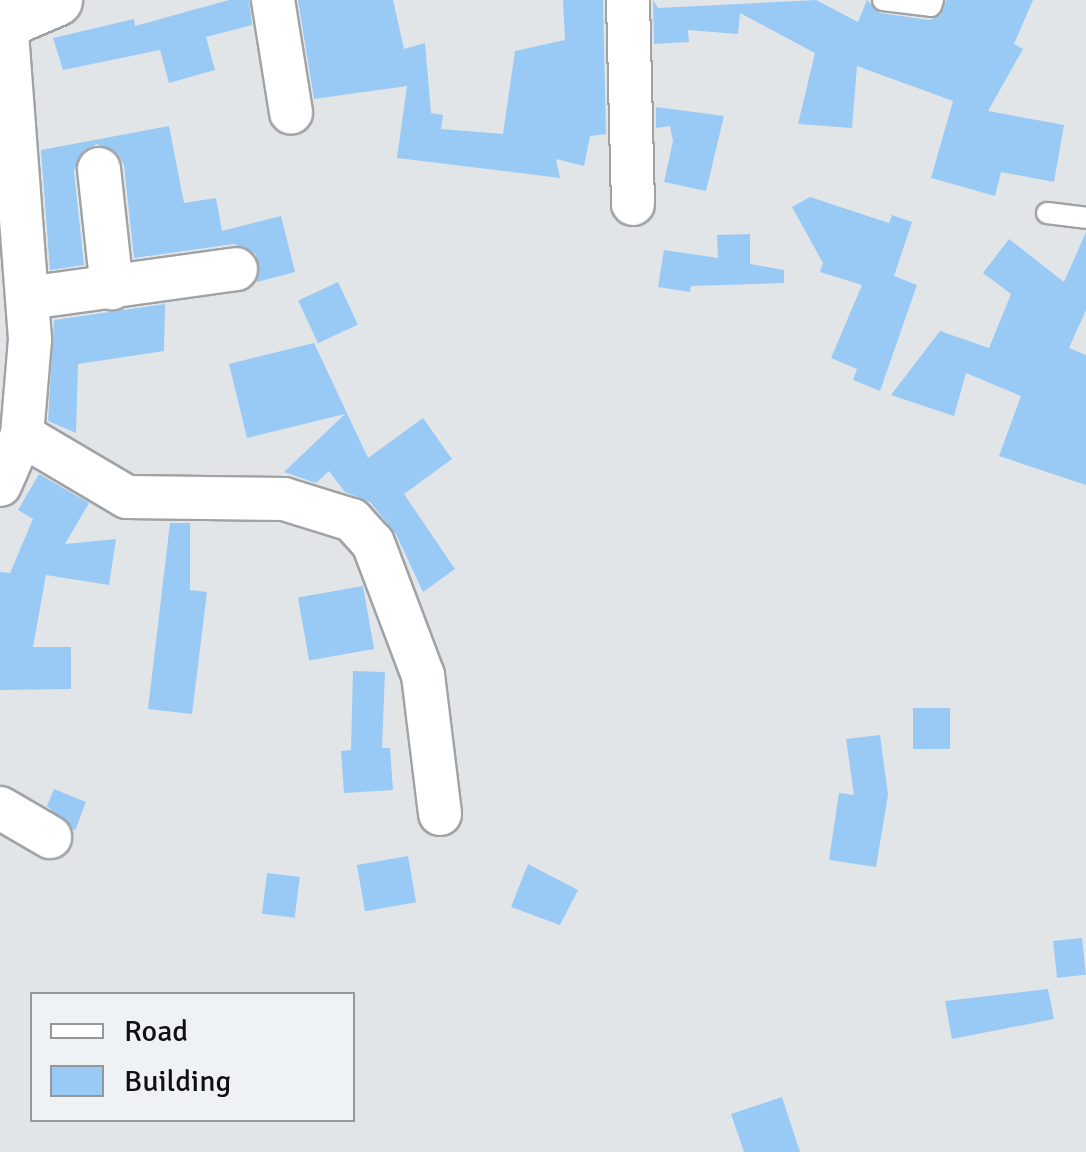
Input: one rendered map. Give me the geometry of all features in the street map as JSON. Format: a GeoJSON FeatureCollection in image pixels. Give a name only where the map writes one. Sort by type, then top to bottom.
{"type":"FeatureCollection","features":[{"type":"Feature","properties":{"kind":"street"},"geometry":{"type":"LineString","coordinates":[[0,485],[22,435],[28,298],[3,23],[56,0]]}},
{"type":"Feature","properties":{"kind":"street"},"geometry":{"type":"LineString","coordinates":[[274,0],[290,113]]}},
{"type":"Feature","properties":{"kind":"street"},"geometry":{"type":"LineString","coordinates":[[628,0],[633,204]]}},
{"type":"Feature","properties":{"kind":"street"},"geometry":{"type":"LineString","coordinates":[[99,169],[112,288]]}},
{"type":"Feature","properties":{"kind":"street"},"geometry":{"type":"LineString","coordinates":[[28,298],[236,269]]}},
{"type":"Feature","properties":{"kind":"street"},"geometry":{"type":"LineString","coordinates":[[22,435],[127,498],[284,499],[352,520],[373,542],[423,675],[440,814]]}},
{"type":"Feature","properties":{"kind":"street"},"geometry":{"type":"LineString","coordinates":[[0,808],[50,837]]}},
{"type":"Feature","properties":{"kind":"lane"},"geometry":{"type":"LineString","coordinates":[[882,0],[931,6],[933,0]]}},
{"type":"Feature","properties":{"kind":"lane"},"geometry":{"type":"LineString","coordinates":[[1047,213],[1086,218]]}},
{"type":"Feature","properties":{"kind":"building"},"geometry":{"type":"Polygon","coordinates":[[[229,0],[249,0],[252,25],[206,37],[215,70],[169,83],[160,50],[63,70],[53,38],[134,19],[135,26],[229,0]]]}},
{"type":"Feature","properties":{"kind":"building"},"geometry":{"type":"Polygon","coordinates":[[[298,0],[393,0],[404,49],[425,43],[431,113],[443,115],[441,129],[503,134],[515,51],[565,40],[563,0],[603,0],[606,134],[590,136],[584,166],[556,159],[560,178],[397,158],[407,86],[314,99],[298,0]]]}},
{"type":"Feature","properties":{"kind":"building"},"geometry":{"type":"Polygon","coordinates":[[[653,0],[658,8],[816,0],[858,22],[867,0],[880,13],[929,20],[941,15],[946,0],[1033,0],[1014,44],[1023,49],[988,111],[1064,125],[1054,182],[1001,172],[995,196],[931,178],[953,101],[857,66],[852,128],[798,124],[815,53],[740,13],[738,34],[688,30],[689,42],[654,44],[653,0]]]}},
{"type":"Feature","properties":{"kind":"building"},"geometry":{"type":"Polygon","coordinates":[[[656,107],[724,116],[706,191],[664,182],[673,141],[670,126],[656,128],[656,107]]]}},
{"type":"Feature","properties":{"kind":"building"},"geometry":{"type":"Polygon","coordinates":[[[169,126],[184,203],[216,198],[222,231],[281,216],[295,272],[257,282],[256,254],[234,244],[134,258],[124,165],[118,154],[97,144],[84,150],[74,171],[84,265],[50,270],[41,150],[169,126]]]}},
{"type":"Feature","properties":{"kind":"building"},"geometry":{"type":"Polygon","coordinates":[[[810,197],[889,223],[892,215],[912,222],[894,276],[917,285],[880,391],[853,380],[857,369],[831,358],[862,285],[820,272],[823,263],[792,207],[810,197]]]}},
{"type":"Feature","properties":{"kind":"building"},"geometry":{"type":"Polygon","coordinates":[[[1086,232],[1086,310],[1069,348],[1086,355],[1086,485],[999,456],[1021,396],[966,373],[954,416],[891,395],[940,331],[989,348],[1011,294],[983,273],[1009,239],[1064,282],[1086,232]]]}},
{"type":"Feature","properties":{"kind":"building"},"geometry":{"type":"Polygon","coordinates":[[[750,234],[750,264],[784,270],[784,283],[691,286],[690,292],[658,287],[664,250],[718,258],[717,235],[750,234]]]}},
{"type":"Feature","properties":{"kind":"building"},"geometry":{"type":"Polygon","coordinates":[[[338,282],[358,325],[318,343],[298,301],[338,282]]]}},
{"type":"Feature","properties":{"kind":"building"},"geometry":{"type":"Polygon","coordinates":[[[165,304],[164,351],[78,364],[76,433],[48,421],[54,320],[165,304]]]}},
{"type":"Feature","properties":{"kind":"building"},"geometry":{"type":"Polygon","coordinates":[[[314,343],[368,458],[423,418],[452,459],[404,494],[455,569],[423,592],[396,534],[370,502],[345,492],[329,471],[316,483],[284,472],[345,414],[247,438],[229,364],[314,343]]]}},
{"type":"Feature","properties":{"kind":"building"},"geometry":{"type":"Polygon","coordinates":[[[39,474],[89,503],[65,544],[116,539],[109,585],[46,575],[33,647],[71,647],[71,689],[0,690],[0,572],[10,573],[33,519],[18,510],[39,474]]]}},
{"type":"Feature","properties":{"kind":"building"},"geometry":{"type":"Polygon","coordinates":[[[170,523],[190,523],[190,590],[207,592],[192,714],[148,709],[170,523]]]}},
{"type":"Feature","properties":{"kind":"building"},"geometry":{"type":"Polygon","coordinates":[[[363,586],[374,649],[309,660],[298,597],[363,586]]]}},
{"type":"Feature","properties":{"kind":"building"},"geometry":{"type":"Polygon","coordinates":[[[353,671],[385,672],[382,748],[390,748],[393,790],[344,793],[341,751],[351,750],[353,671]]]}},
{"type":"Feature","properties":{"kind":"building"},"geometry":{"type":"Polygon","coordinates":[[[913,708],[950,708],[950,749],[913,749],[913,708]]]}},
{"type":"Feature","properties":{"kind":"building"},"geometry":{"type":"Polygon","coordinates":[[[880,735],[888,795],[876,867],[829,860],[839,793],[854,795],[846,739],[880,735]]]}},
{"type":"Feature","properties":{"kind":"building"},"geometry":{"type":"Polygon","coordinates":[[[54,789],[86,802],[75,831],[47,806],[54,789]]]}},
{"type":"Feature","properties":{"kind":"building"},"geometry":{"type":"Polygon","coordinates":[[[408,856],[416,902],[365,911],[357,865],[408,856]]]}},
{"type":"Feature","properties":{"kind":"building"},"geometry":{"type":"Polygon","coordinates":[[[528,864],[578,890],[560,925],[511,907],[528,864]]]}},
{"type":"Feature","properties":{"kind":"building"},"geometry":{"type":"Polygon","coordinates":[[[267,873],[300,877],[295,918],[262,914],[267,873]]]}},
{"type":"Feature","properties":{"kind":"building"},"geometry":{"type":"Polygon","coordinates":[[[1082,938],[1086,975],[1057,978],[1053,941],[1082,938]]]}},
{"type":"Feature","properties":{"kind":"building"},"geometry":{"type":"Polygon","coordinates":[[[1048,989],[1054,1019],[952,1039],[945,1001],[1048,989]]]}},
{"type":"Feature","properties":{"kind":"building"},"geometry":{"type":"Polygon","coordinates":[[[782,1097],[800,1152],[744,1152],[731,1114],[782,1097]]]}}]}
